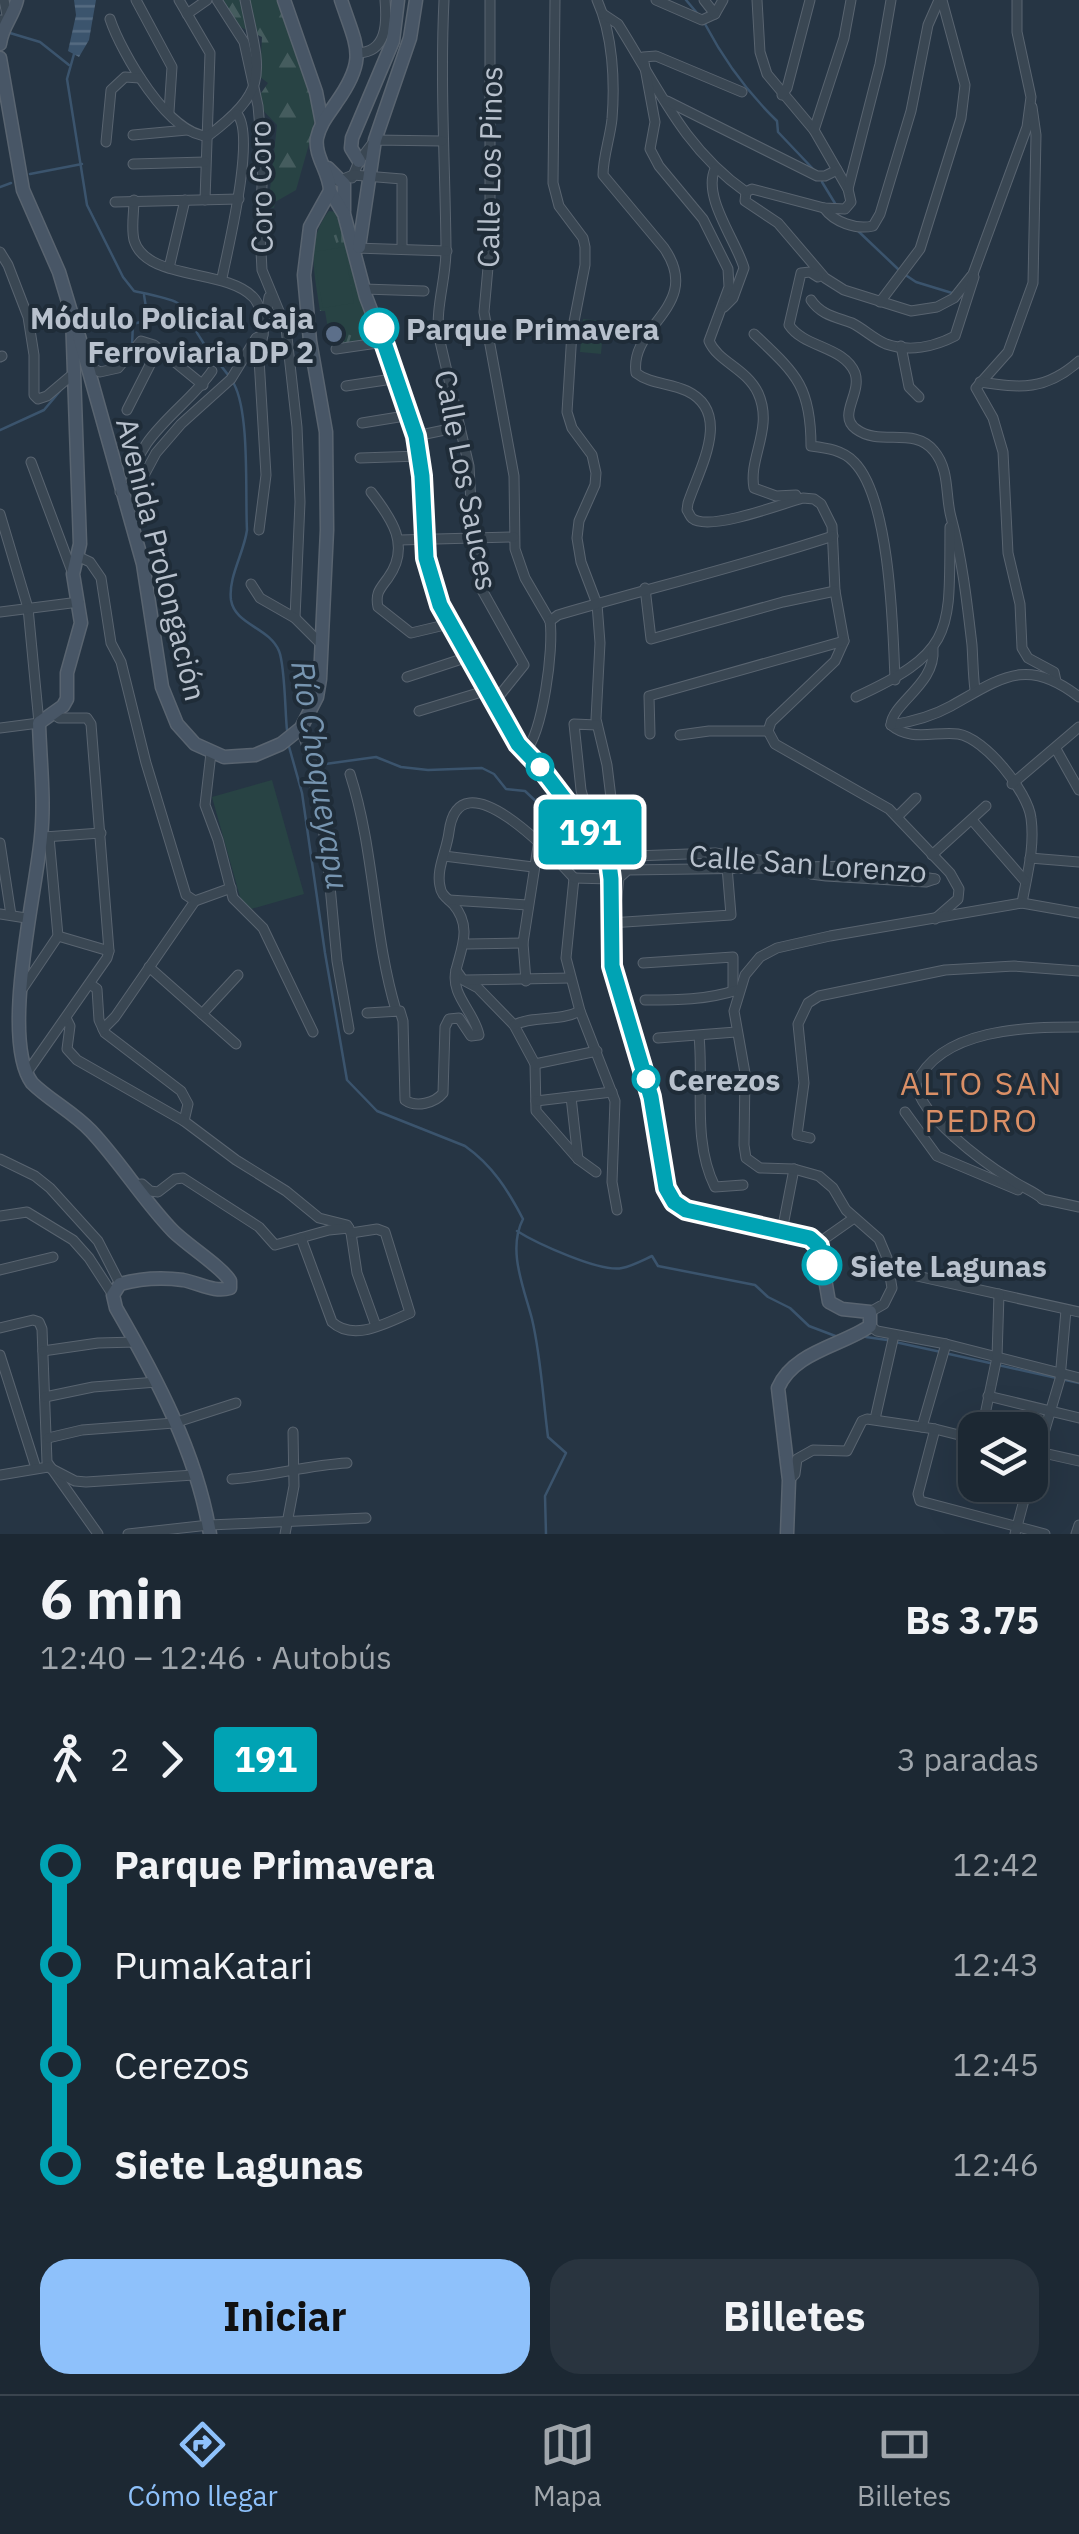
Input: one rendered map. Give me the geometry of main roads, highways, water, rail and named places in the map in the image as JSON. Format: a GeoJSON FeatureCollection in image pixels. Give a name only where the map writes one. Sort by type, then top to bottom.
{"type":"FeatureCollection","features":[{"type":"Feature","properties":{"kind":"water"},"geometry":{"type":"Polygon","coordinates":[[[74,0],[96,0],[89,40],[79,57],[68,51],[76,15],[74,0]]]}},
{"type":"Feature","properties":{"kind":"waterway"},"geometry":{"type":"LineString","coordinates":[[686,0],[697,13]]}},
{"type":"Feature","properties":{"kind":"waterway"},"geometry":{"type":"LineString","coordinates":[[705,24],[737,76],[777,121],[778,132],[815,171]]}},
{"type":"Feature","properties":{"kind":"waterway"},"geometry":{"type":"LineString","coordinates":[[10,33],[40,42],[69,65]]}},
{"type":"Feature","properties":{"kind":"waterway","name":"Río Choqueyapu"},"geometry":{"type":"LineString","coordinates":[[74,54],[67,79],[87,205],[134,291],[181,306],[239,397],[245,434],[247,530],[231,600],[239,615],[268,636],[279,651],[287,730]]}},
{"type":"Feature","properties":{"kind":"waterway"},"geometry":{"type":"LineString","coordinates":[[30,174],[82,164]]}},
{"type":"Feature","properties":{"kind":"waterway"},"geometry":{"type":"LineString","coordinates":[[822,182],[836,205]]}},
{"type":"Feature","properties":{"kind":"waterway"},"geometry":{"type":"LineString","coordinates":[[0,187],[11,183]]}},
{"type":"Feature","properties":{"kind":"waterway"},"geometry":{"type":"LineString","coordinates":[[857,230],[898,269]]}},
{"type":"Feature","properties":{"kind":"waterway"},"geometry":{"type":"LineString","coordinates":[[904,274],[916,282],[952,293]]}},
{"type":"Feature","properties":{"kind":"waterway"},"geometry":{"type":"LineString","coordinates":[[107,367],[116,360],[120,349],[132,345],[133,324],[148,320],[144,295]]}},
{"type":"Feature","properties":{"kind":"waterway"},"geometry":{"type":"LineString","coordinates":[[0,430],[44,410],[60,391]]}},
{"type":"Feature","properties":{"kind":"waterway","name":"Río Choqueyapu"},"geometry":{"type":"LineString","coordinates":[[288,743],[302,793],[347,1080],[377,1111],[475,1153],[498,1179],[523,1219],[518,1231],[517,1256],[535,1333],[548,1437],[566,1453],[545,1496],[546,1534]]}},
{"type":"Feature","properties":{"kind":"waterway"},"geometry":{"type":"LineString","coordinates":[[318,765],[376,757],[401,767],[428,770],[482,768],[494,774],[506,789],[525,791],[576,839]]}},
{"type":"Feature","properties":{"kind":"waterway"},"geometry":{"type":"LineString","coordinates":[[517,1231],[599,1266],[622,1268],[652,1256],[658,1266],[755,1285],[809,1326],[838,1337]]}},
{"type":"Feature","properties":{"kind":"waterway"},"geometry":{"type":"LineString","coordinates":[[866,1337],[887,1340]]}},
{"type":"Feature","properties":{"kind":"waterway"},"geometry":{"type":"LineString","coordinates":[[895,1342],[941,1352]]}},
{"type":"Feature","properties":{"kind":"waterway"},"geometry":{"type":"LineString","coordinates":[[949,1354],[990,1363]]}},
{"type":"Feature","properties":{"kind":"waterway"},"geometry":{"type":"LineString","coordinates":[[998,1365],[1079,1383]]}},
{"type":"Feature","properties":{"kind":"place","name":"Parque Primavera"},"geometry":{"type":"Point","coordinates":[379,328]}},
{"type":"Feature","properties":{"kind":"place","name":"Módulo Policial Caja Ferroviaria DP 2"},"geometry":{"type":"Point","coordinates":[334,334]}},
{"type":"Feature","properties":{"kind":"place","name":"Cerezos"},"geometry":{"type":"Point","coordinates":[646,1079]}},
{"type":"Feature","properties":{"kind":"place","name":"Siete Lagunas"},"geometry":{"type":"Point","coordinates":[822,1265]}},
{"type":"Feature","properties":{"kind":"district","name":"ALTO SAN PEDRO"},"geometry":{"type":"Point","coordinates":[982,1102]}}]}
